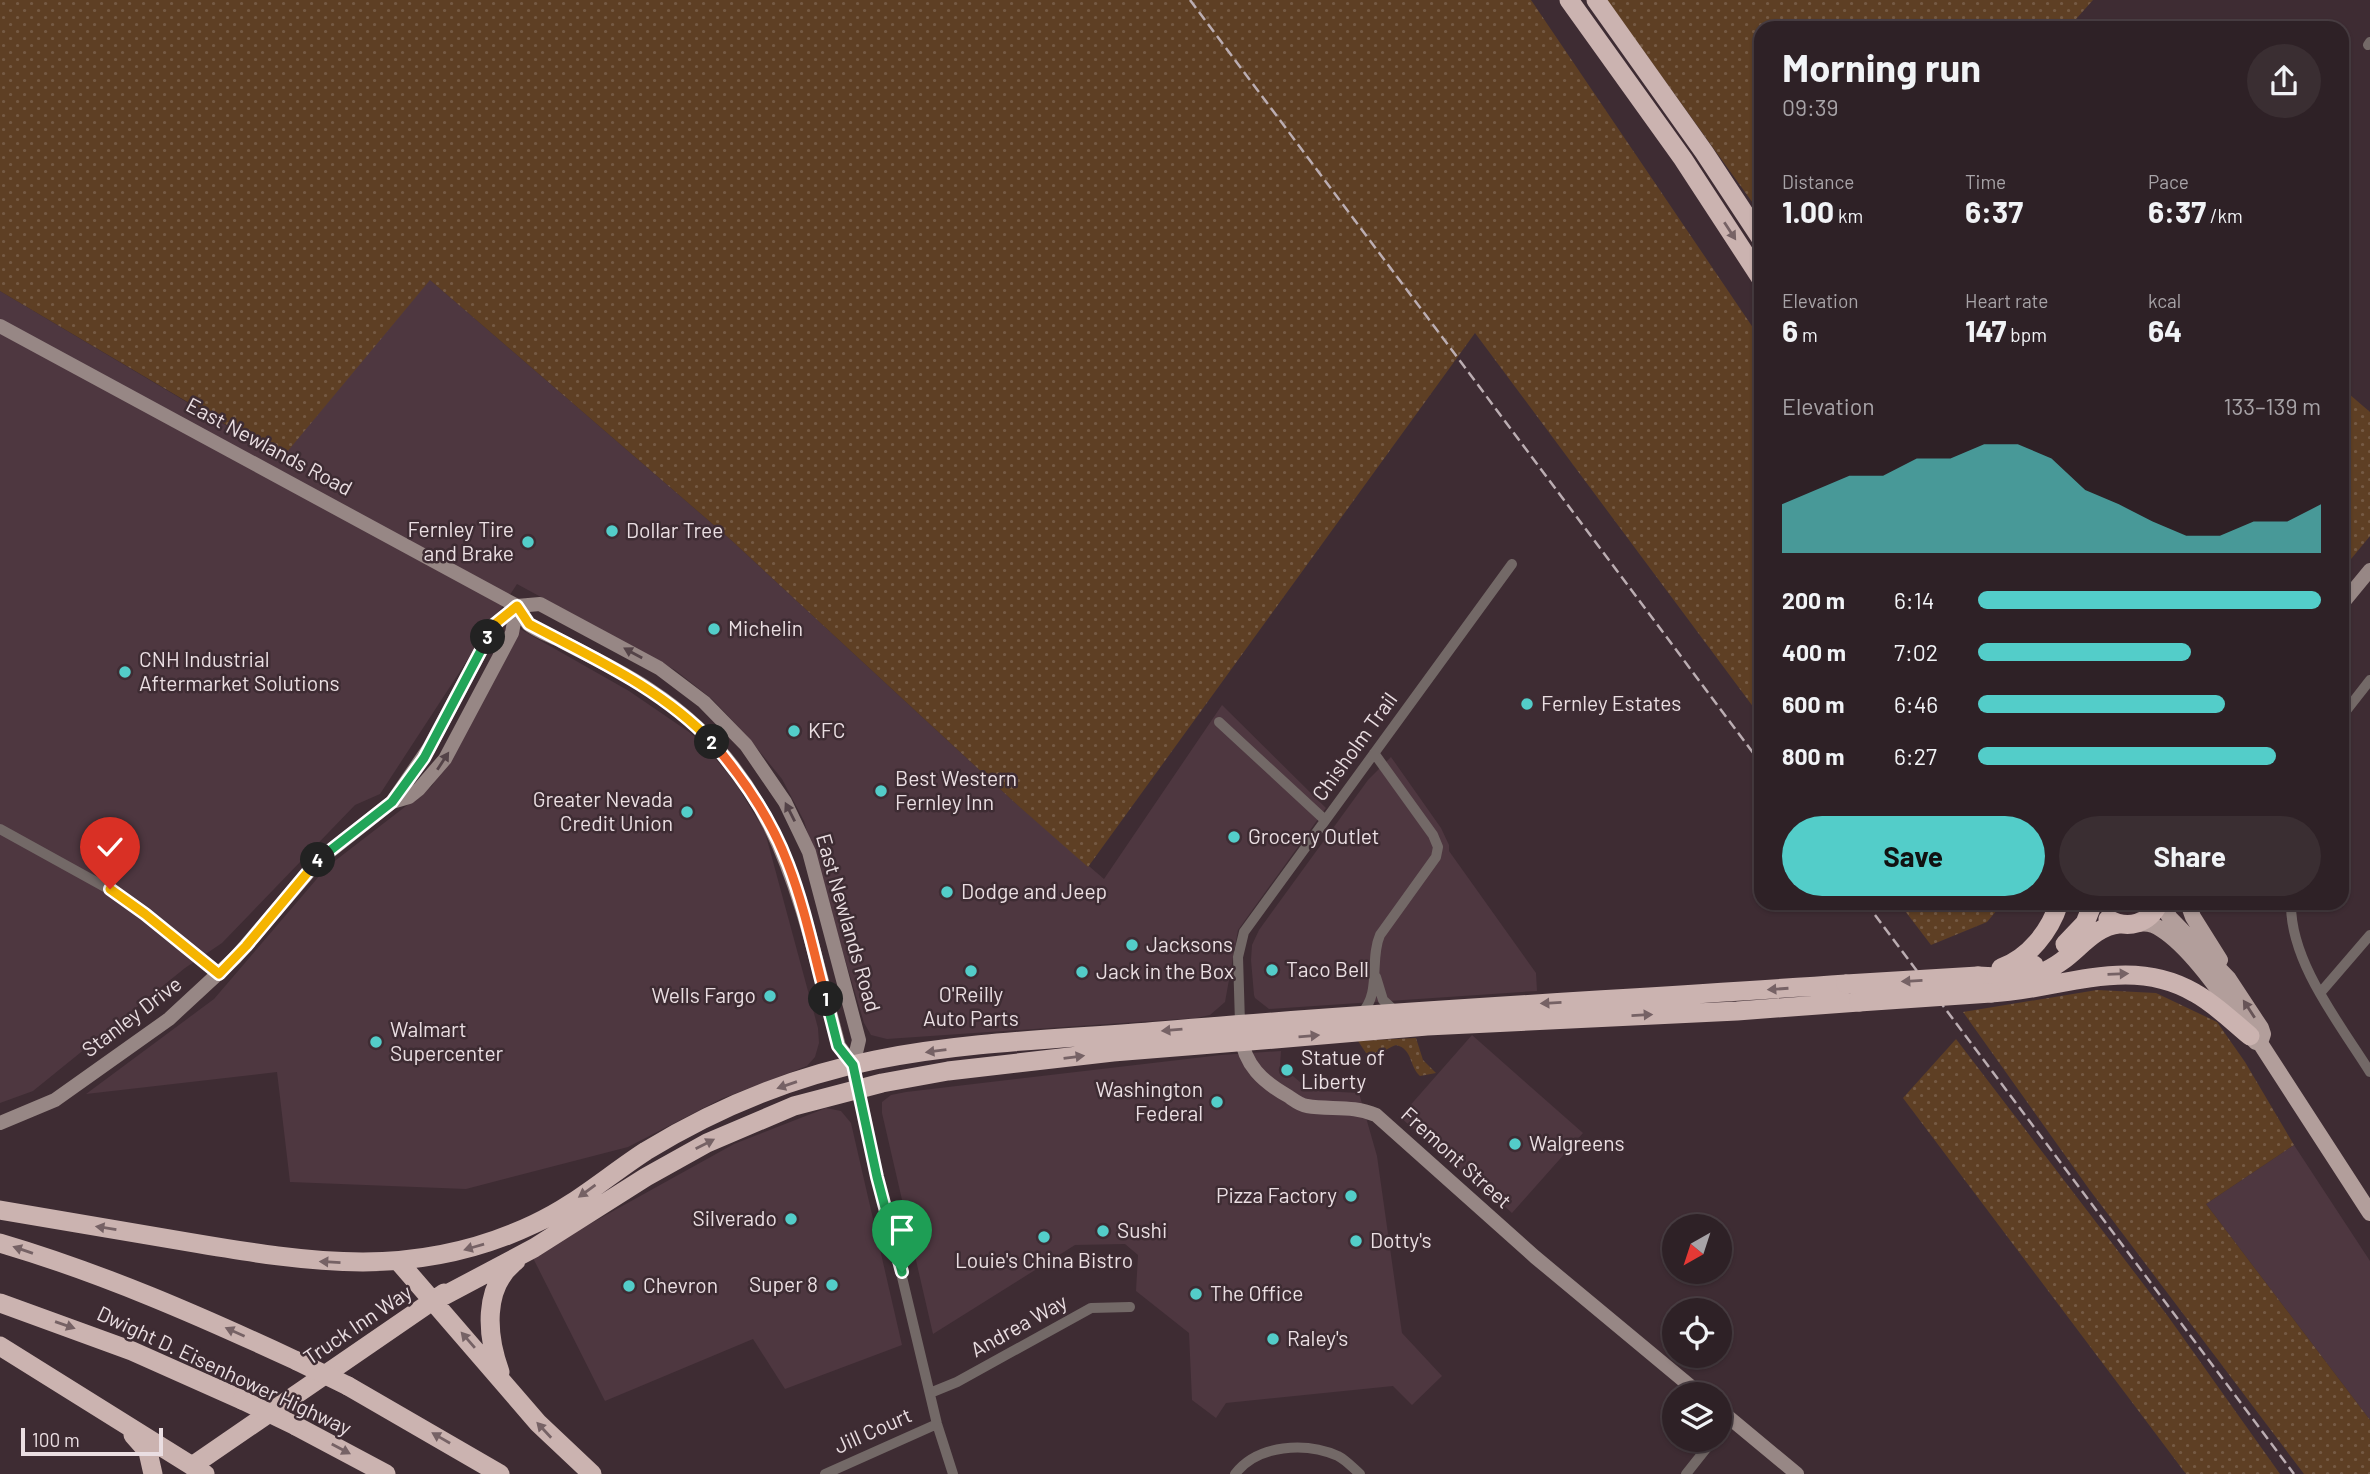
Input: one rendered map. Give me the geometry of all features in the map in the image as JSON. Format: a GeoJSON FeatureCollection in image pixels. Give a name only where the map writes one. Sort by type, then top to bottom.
{"type":"FeatureCollection","features":[{"type":"Feature","properties":{"kind":"highway"},"geometry":{"type":"LineString","coordinates":[[1569,0],[1677,151],[1754,268]]}},
{"type":"Feature","properties":{"kind":"highway"},"geometry":{"type":"LineString","coordinates":[[1596,0],[1644,65],[1754,228]]}},
{"type":"Feature","properties":{"kind":"highway"},"geometry":{"type":"LineString","coordinates":[[1593,32],[1632,61],[1644,65]]}},
{"type":"Feature","properties":{"kind":"highway"},"geometry":{"type":"LineString","coordinates":[[1644,65],[1643,80],[1676,135],[1677,151]]}},
{"type":"Feature","properties":{"kind":"highway"},"geometry":{"type":"LineString","coordinates":[[1978,976],[2008,965],[2031,948],[2045,931],[2056,910]]}},
{"type":"Feature","properties":{"kind":"highway"},"geometry":{"type":"LineString","coordinates":[[434,1301],[534,1248],[646,1177],[707,1143],[794,1106],[857,1088],[948,1072],[1113,1052],[1361,1014],[1978,976],[1997,977],[2045,959],[2079,931],[2091,910]]}},
{"type":"Feature","properties":{"kind":"highway"},"geometry":{"type":"LineString","coordinates":[[2098,910],[2103,916],[2128,924]]}},
{"type":"Feature","properties":{"kind":"highway"},"geometry":{"type":"LineString","coordinates":[[1991,993],[2046,971],[2065,960],[2099,931],[2111,925],[2128,924],[2153,914],[2156,910]]}},
{"type":"Feature","properties":{"kind":"highway"},"geometry":{"type":"LineString","coordinates":[[0,1210],[300,1260],[399,1262],[472,1248],[518,1232],[559,1212],[620,1168],[685,1128],[765,1092],[853,1065],[941,1050],[1240,1032],[1737,1011],[2009,992],[2110,974],[2161,978],[2194,992],[2255,1039]]}},
{"type":"Feature","properties":{"kind":"highway","name":"Truck Inn Way"},"geometry":{"type":"LineString","coordinates":[[193,1471],[559,1212]]}},
{"type":"Feature","properties":{"kind":"highway","name":"Dwight D. Eisenhower Highway"},"geometry":{"type":"LineString","coordinates":[[0,1243],[168,1303],[296,1361],[348,1386],[500,1474]]}},
{"type":"Feature","properties":{"kind":"highway"},"geometry":{"type":"LineString","coordinates":[[502,1380],[492,1349],[489,1325],[492,1302],[496,1288],[510,1266],[534,1248]]}},
{"type":"Feature","properties":{"kind":"highway"},"geometry":{"type":"LineString","coordinates":[[399,1262],[554,1440],[592,1474]]}},
{"type":"Feature","properties":{"kind":"highway","name":"Dwight D. Eisenhower Highway"},"geometry":{"type":"LineString","coordinates":[[0,1303],[108,1341],[242,1400],[386,1474]]}},
{"type":"Feature","properties":{"kind":"highway"},"geometry":{"type":"LineString","coordinates":[[0,1348],[193,1471]]}},
{"type":"Feature","properties":{"kind":"highway"},"geometry":{"type":"LineString","coordinates":[[0,1348],[134,1436],[148,1452],[153,1474]]}},
{"type":"Feature","properties":{"kind":"main road"},"geometry":{"type":"LineString","coordinates":[[2165,910],[2228,978]]}},
{"type":"Feature","properties":{"kind":"main road"},"geometry":{"type":"LineString","coordinates":[[2192,910],[2228,978],[2261,1028],[2263,1034],[2255,1039]]}},
{"type":"Feature","properties":{"kind":"main road"},"geometry":{"type":"LineString","coordinates":[[2128,924],[2154,925],[2188,954],[2217,987],[2255,1039],[2370,1213]]}},
{"type":"Feature","properties":{"kind":"street","name":"East Newlands Road"},"geometry":{"type":"LineString","coordinates":[[0,326],[517,606],[529,624],[635,681],[681,713],[735,768],[770,824],[789,866],[838,1046],[853,1065]]}},
{"type":"Feature","properties":{"kind":"street","name":"Chisholm Trail"},"geometry":{"type":"LineString","coordinates":[[1238,957],[1244,932],[1512,564]]}},
{"type":"Feature","properties":{"kind":"street"},"geometry":{"type":"LineString","coordinates":[[2349,595],[2370,569]]}},
{"type":"Feature","properties":{"kind":"street","name":"East Newlands Road"},"geometry":{"type":"LineString","coordinates":[[517,606],[540,604],[675,679],[720,717],[746,745],[772,781],[809,852],[859,1040],[853,1065],[857,1088]]}},
{"type":"Feature","properties":{"kind":"street","name":"Stanley Drive"},"geometry":{"type":"LineString","coordinates":[[0,1123],[55,1100],[169,1019],[246,946],[319,860],[392,802],[429,748],[495,624],[517,606]]}},
{"type":"Feature","properties":{"kind":"street","name":"Stanley Drive"},"geometry":{"type":"LineString","coordinates":[[392,802],[409,797],[419,789],[445,759],[512,633],[517,606]]}},
{"type":"Feature","properties":{"kind":"street"},"geometry":{"type":"LineString","coordinates":[[2349,707],[2370,680]]}},
{"type":"Feature","properties":{"kind":"street"},"geometry":{"type":"LineString","coordinates":[[681,713],[691,708],[701,709],[720,717]]}},
{"type":"Feature","properties":{"kind":"street"},"geometry":{"type":"LineString","coordinates":[[1219,722],[1325,820]]}},
{"type":"Feature","properties":{"kind":"street"},"geometry":{"type":"LineString","coordinates":[[1361,1014],[1371,1001],[1375,947],[1380,934],[1436,857],[1438,847],[1433,835],[1374,753]]}},
{"type":"Feature","properties":{"kind":"street"},"geometry":{"type":"LineString","coordinates":[[0,829],[125,898],[219,974]]}},
{"type":"Feature","properties":{"kind":"street"},"geometry":{"type":"LineString","coordinates":[[2291,910],[2291,919],[2308,971],[2369,1066]]}},
{"type":"Feature","properties":{"kind":"street"},"geometry":{"type":"LineString","coordinates":[[2321,992],[2370,934]]}},
{"type":"Feature","properties":{"kind":"street","name":"Fremont Street"},"geometry":{"type":"LineString","coordinates":[[1238,957],[1240,1032],[1256,1073],[1263,1081],[1304,1106],[1343,1107],[1376,1115],[1535,1257],[1686,1382]]}},
{"type":"Feature","properties":{"kind":"street"},"geometry":{"type":"LineString","coordinates":[[1374,974],[1383,1000],[1396,1012]]}},
{"type":"Feature","properties":{"kind":"street"},"geometry":{"type":"LineString","coordinates":[[857,1088],[937,1424],[953,1474]]}},
{"type":"Feature","properties":{"kind":"street","name":"Andrea Way"},"geometry":{"type":"LineString","coordinates":[[930,1393],[957,1382],[1091,1308],[1130,1307]]}},
{"type":"Feature","properties":{"kind":"street"},"geometry":{"type":"LineString","coordinates":[[1732,1420],[1797,1474]]}},
{"type":"Feature","properties":{"kind":"street","name":"Jill Court"},"geometry":{"type":"LineString","coordinates":[[825,1474],[937,1424]]}},
{"type":"Feature","properties":{"kind":"street"},"geometry":{"type":"LineString","coordinates":[[1235,1474],[1254,1457],[1271,1450],[1310,1447],[1341,1457],[1360,1474]]}},
{"type":"Feature","properties":{"kind":"street"},"geometry":{"type":"LineString","coordinates":[[1686,1474],[1703,1452]]}},
{"type":"Feature","properties":{"kind":"shaded area"},"geometry":{"type":"Polygon","coordinates":[[[0,0],[1531,0],[1754,329],[1754,708],[1475,333],[1088,867],[730,539],[430,280],[282,458],[0,291],[0,0]]]}},
{"type":"Feature","properties":{"kind":"shaded area"},"geometry":{"type":"Polygon","coordinates":[[[1607,0],[2093,0],[2074,21],[1754,21],[1754,205],[1607,0]]]}},
{"type":"Feature","properties":{"kind":"shaded area"},"geometry":{"type":"Polygon","coordinates":[[[429,279],[730,539],[1013,801],[1104,879],[1222,705],[1326,808],[1238,930],[1225,1002],[1210,1015],[1196,1018],[887,1039],[871,1035],[864,1023],[804,821],[782,779],[712,699],[675,670],[517,584],[380,794],[355,805],[222,943],[185,968],[33,1091],[0,1103],[0,291],[281,458],[429,279]]]}},
{"type":"Feature","properties":{"kind":"shaded area"},"geometry":{"type":"Polygon","coordinates":[[[2349,394],[2370,412],[2370,536],[2349,562],[2349,394]]]}},
{"type":"Feature","properties":{"kind":"shaded area"},"geometry":{"type":"Polygon","coordinates":[[[520,629],[629,691],[689,732],[704,745],[735,782],[765,832],[818,1028],[819,1043],[815,1057],[807,1066],[721,1099],[628,1147],[466,1189],[290,1182],[277,1072],[86,1094],[214,999],[327,867],[432,786],[520,629]]]}},
{"type":"Feature","properties":{"kind":"shaded area"},"geometry":{"type":"Polygon","coordinates":[[[1391,757],[1441,828],[1449,851],[1536,973],[1537,991],[1269,1009],[1254,995],[1252,945],[1259,930],[1368,780],[1391,757]]]}},
{"type":"Feature","properties":{"kind":"shaded area"},"geometry":{"type":"Polygon","coordinates":[[[1904,910],[1997,910],[1987,922],[1931,945],[1904,910]]]}},
{"type":"Feature","properties":{"kind":"shaded area"},"geometry":{"type":"Polygon","coordinates":[[[2097,990],[2156,993],[2217,1022],[2245,1062],[2294,1145],[2206,1204],[2370,1420],[2370,1474],[2304,1474],[2089,1189],[1963,1012],[2097,990]]]}},
{"type":"Feature","properties":{"kind":"shaded area"},"geometry":{"type":"Polygon","coordinates":[[[1472,1035],[1583,1133],[1512,1213],[1400,1117],[1472,1035]]]}},
{"type":"Feature","properties":{"kind":"shaded area"},"geometry":{"type":"Polygon","coordinates":[[[1416,1038],[1423,1060],[1436,1073],[1420,1076],[1401,1047],[1396,1045],[1371,1054],[1366,1053],[1358,1041],[1416,1038]]]}},
{"type":"Feature","properties":{"kind":"shaded area"},"geometry":{"type":"Polygon","coordinates":[[[1956,1039],[2167,1315],[2280,1474],[2186,1474],[1903,1098],[1956,1039]]]}},
{"type":"Feature","properties":{"kind":"shaded area"},"geometry":{"type":"Polygon","coordinates":[[[1281,1051],[1280,1065],[1300,1082],[1321,1091],[1359,1093],[1377,1156],[1402,1333],[1442,1376],[1412,1405],[1393,1386],[1226,1403],[1216,1418],[1192,1400],[1189,1333],[1136,1291],[1138,1255],[1125,1244],[1075,1245],[933,1334],[882,1113],[882,1102],[891,1095],[906,1092],[1221,1055],[1281,1051]]]}},
{"type":"Feature","properties":{"kind":"shaded area"},"geometry":{"type":"Polygon","coordinates":[[[826,1108],[841,1111],[851,1123],[902,1345],[785,1389],[753,1339],[605,1401],[532,1256],[734,1144],[826,1108]]]}},
{"type":"Feature","properties":{"kind":"shaded area"},"geometry":{"type":"Polygon","coordinates":[[[2294,1145],[2370,1261],[2370,1420],[2206,1204],[2294,1145]]]}},
{"type":"Feature","properties":{"kind":"railway"},"geometry":{"type":"LineString","coordinates":[[1190,0],[1754,754]]}},
{"type":"Feature","properties":{"kind":"railway"},"geometry":{"type":"LineString","coordinates":[[1871,910],[2294,1474]]}},
{"type":"Feature","properties":{"kind":"place","name":"Dollar Tree"},"geometry":{"type":"Point","coordinates":[612,531]}},
{"type":"Feature","properties":{"kind":"place","name":"Fernley Tire and Brake"},"geometry":{"type":"Point","coordinates":[528,542]}},
{"type":"Feature","properties":{"kind":"place","name":"Michelin"},"geometry":{"type":"Point","coordinates":[714,629]}},
{"type":"Feature","properties":{"kind":"place","name":"CNH Industrial Aftermarket Solutions"},"geometry":{"type":"Point","coordinates":[125,672]}},
{"type":"Feature","properties":{"kind":"place","name":"Fernley Estates"},"geometry":{"type":"Point","coordinates":[1527,704]}},
{"type":"Feature","properties":{"kind":"place","name":"KFC"},"geometry":{"type":"Point","coordinates":[794,731]}},
{"type":"Feature","properties":{"kind":"place","name":"Best Western Fernley Inn"},"geometry":{"type":"Point","coordinates":[881,791]}},
{"type":"Feature","properties":{"kind":"place","name":"Greater Nevada Credit Union"},"geometry":{"type":"Point","coordinates":[687,812]}},
{"type":"Feature","properties":{"kind":"place","name":"Grocery Outlet"},"geometry":{"type":"Point","coordinates":[1234,837]}},
{"type":"Feature","properties":{"kind":"place","name":"Dodge and Jeep"},"geometry":{"type":"Point","coordinates":[947,892]}},
{"type":"Feature","properties":{"kind":"place","name":"Jacksons"},"geometry":{"type":"Point","coordinates":[1132,945]}},
{"type":"Feature","properties":{"kind":"place","name":"Taco Bell"},"geometry":{"type":"Point","coordinates":[1272,970]}},
{"type":"Feature","properties":{"kind":"place","name":"O'Reilly Auto Parts"},"geometry":{"type":"Point","coordinates":[971,971]}},
{"type":"Feature","properties":{"kind":"place","name":"Jack in the Box"},"geometry":{"type":"Point","coordinates":[1082,972]}},
{"type":"Feature","properties":{"kind":"place","name":"Wells Fargo"},"geometry":{"type":"Point","coordinates":[770,996]}},
{"type":"Feature","properties":{"kind":"place","name":"Walmart Supercenter"},"geometry":{"type":"Point","coordinates":[376,1042]}},
{"type":"Feature","properties":{"kind":"place","name":"Statue of Liberty"},"geometry":{"type":"Point","coordinates":[1287,1070]}},
{"type":"Feature","properties":{"kind":"place","name":"Washington Federal"},"geometry":{"type":"Point","coordinates":[1217,1102]}},
{"type":"Feature","properties":{"kind":"place","name":"Walgreens"},"geometry":{"type":"Point","coordinates":[1515,1144]}},
{"type":"Feature","properties":{"kind":"place","name":"Pizza Factory"},"geometry":{"type":"Point","coordinates":[1351,1196]}},
{"type":"Feature","properties":{"kind":"place","name":"Silverado"},"geometry":{"type":"Point","coordinates":[791,1219]}},
{"type":"Feature","properties":{"kind":"place","name":"Sushi"},"geometry":{"type":"Point","coordinates":[1103,1231]}},
{"type":"Feature","properties":{"kind":"place","name":"Louie's China Bistro"},"geometry":{"type":"Point","coordinates":[1044,1237]}},
{"type":"Feature","properties":{"kind":"place","name":"Dotty's"},"geometry":{"type":"Point","coordinates":[1356,1241]}},
{"type":"Feature","properties":{"kind":"place","name":"Super 8"},"geometry":{"type":"Point","coordinates":[832,1285]}},
{"type":"Feature","properties":{"kind":"place","name":"Chevron"},"geometry":{"type":"Point","coordinates":[629,1286]}},
{"type":"Feature","properties":{"kind":"place","name":"The Office"},"geometry":{"type":"Point","coordinates":[1196,1294]}},
{"type":"Feature","properties":{"kind":"place","name":"Raley's"},"geometry":{"type":"Point","coordinates":[1273,1339]}},
{"type":"Feature","properties":{"kind":"route"},"geometry":{"type":"LineString","coordinates":[[110,889],[125,898],[219,974],[258,933],[319,860],[392,802],[429,748],[495,624],[517,606],[529,624],[635,681],[681,713],[735,768],[759,804],[789,866],[838,1046],[853,1065],[877,1177],[902,1272]]}}]}
